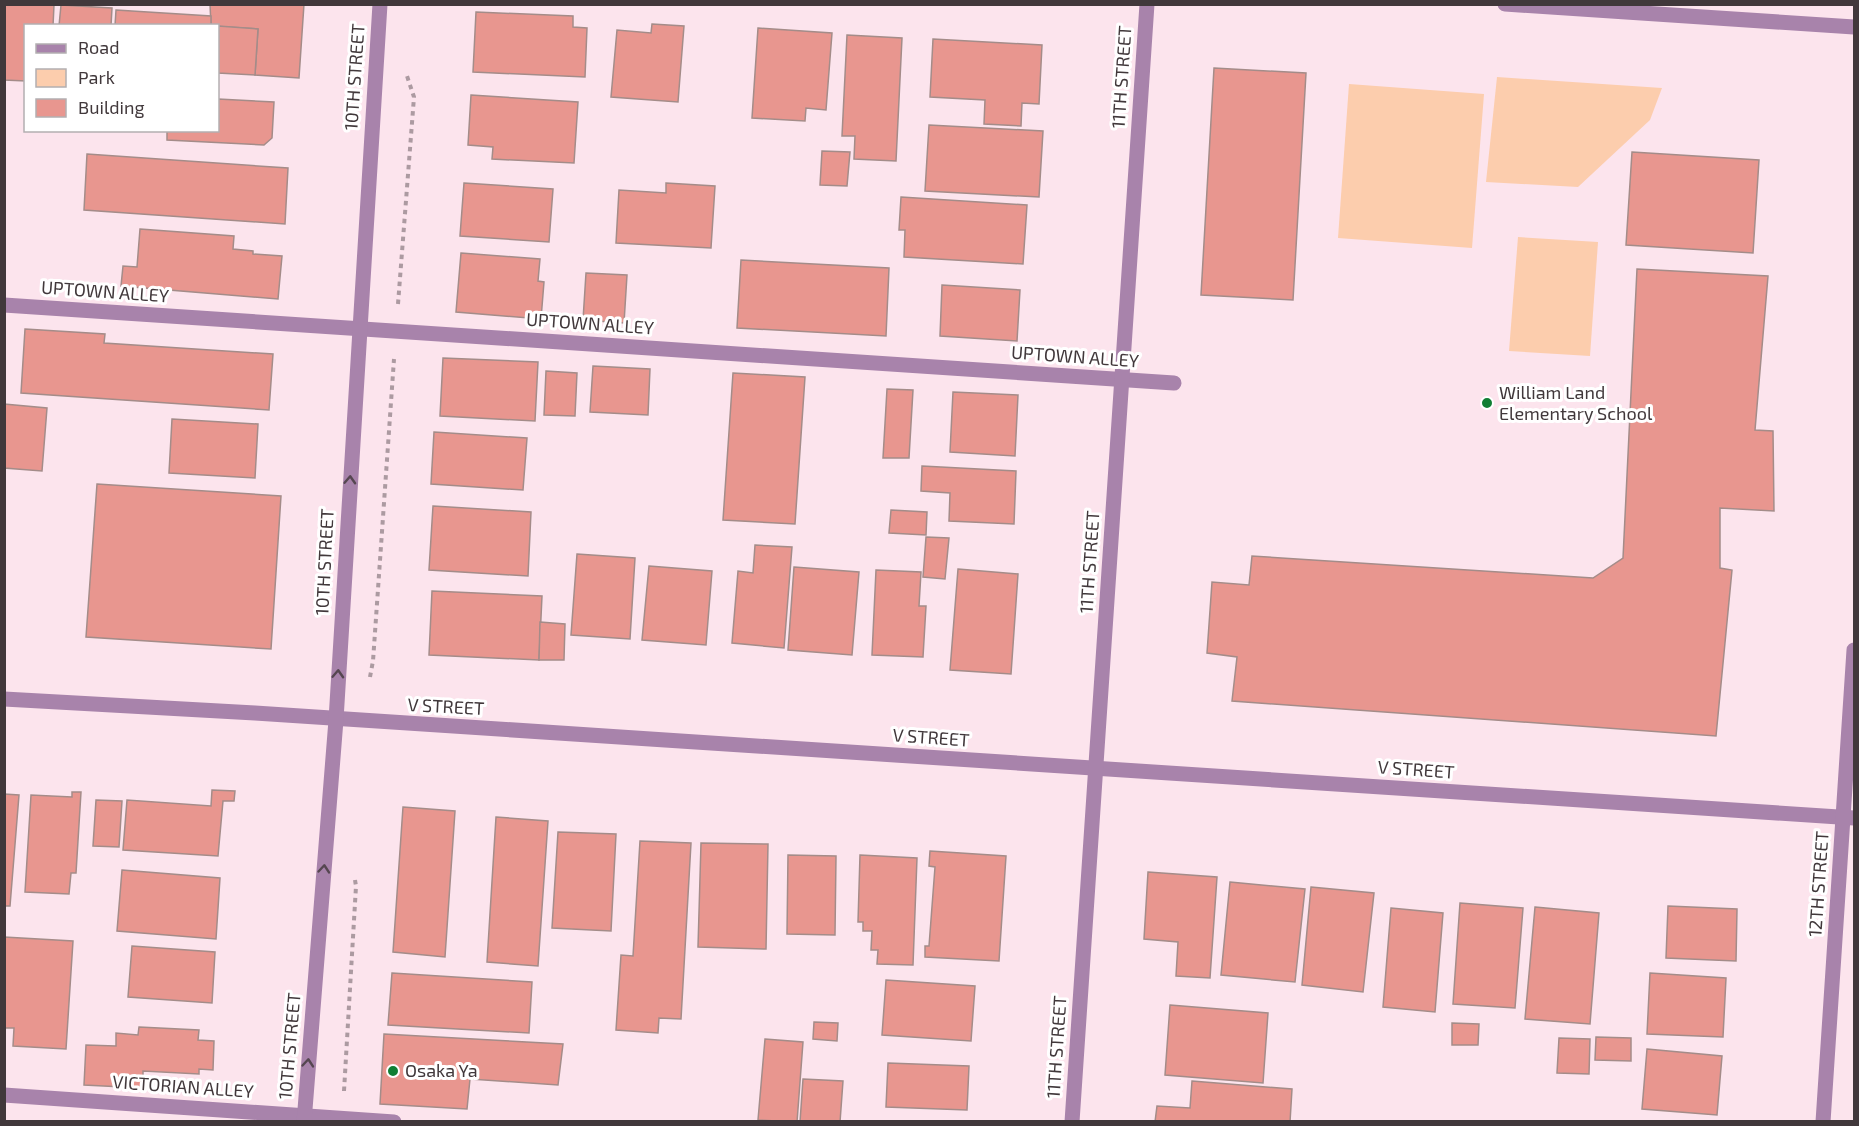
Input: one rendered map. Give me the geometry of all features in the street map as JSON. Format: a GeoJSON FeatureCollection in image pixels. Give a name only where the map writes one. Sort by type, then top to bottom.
{"type":"FeatureCollection","features":[{"type":"Feature","properties":{"kind":"street","name":"10TH STREET"},"geometry":{"type":"LineString","coordinates":[[304,1118],[336,720],[358,329],[380,4]]}},
{"type":"Feature","properties":{"kind":"street","name":"11TH STREET"},"geometry":{"type":"LineString","coordinates":[[1072,1122],[1147,4]]}},
{"type":"Feature","properties":{"kind":"street"},"geometry":{"type":"LineString","coordinates":[[1505,4],[1854,27]]}},
{"type":"Feature","properties":{"kind":"street","name":"UPTOWN ALLEY"},"geometry":{"type":"LineString","coordinates":[[4,304],[1174,383]]}},
{"type":"Feature","properties":{"kind":"street","name":"12TH STREET"},"geometry":{"type":"LineString","coordinates":[[1823,1122],[1849,818],[1854,650]]}},
{"type":"Feature","properties":{"kind":"street","name":"V STREET"},"geometry":{"type":"LineString","coordinates":[[4,699],[1849,818]]}},
{"type":"Feature","properties":{"kind":"street","name":"VICTORIAN ALLEY"},"geometry":{"type":"LineString","coordinates":[[4,1095],[304,1118],[394,1122]]}},
{"type":"Feature","properties":{"kind":"green space"},"geometry":{"type":"Polygon","coordinates":[[[1497,77],[1662,88],[1650,120],[1578,187],[1486,182],[1497,77]]]}},
{"type":"Feature","properties":{"kind":"green space"},"geometry":{"type":"Polygon","coordinates":[[[1349,84],[1484,94],[1472,248],[1338,238],[1349,84]]]}},
{"type":"Feature","properties":{"kind":"green space"},"geometry":{"type":"Polygon","coordinates":[[[1518,237],[1598,242],[1590,356],[1509,351],[1518,237]]]}},
{"type":"Feature","properties":{"kind":"building"},"geometry":{"type":"Polygon","coordinates":[[[4,4],[54,5],[53,24],[24,24],[24,81],[4,80],[4,4]]]}},
{"type":"Feature","properties":{"kind":"building"},"geometry":{"type":"Polygon","coordinates":[[[210,4],[304,4],[299,78],[255,75],[258,29],[211,24],[210,4]]]}},
{"type":"Feature","properties":{"kind":"building"},"geometry":{"type":"Polygon","coordinates":[[[61,5],[112,8],[111,24],[59,24],[61,5]]]}},
{"type":"Feature","properties":{"kind":"building"},"geometry":{"type":"Polygon","coordinates":[[[116,10],[211,16],[211,24],[115,24],[116,10]]]}},
{"type":"Feature","properties":{"kind":"building"},"geometry":{"type":"Polygon","coordinates":[[[476,12],[573,16],[573,27],[587,28],[585,77],[473,72],[476,12]]]}},
{"type":"Feature","properties":{"kind":"building"},"geometry":{"type":"Polygon","coordinates":[[[652,24],[684,26],[678,102],[611,97],[617,30],[651,33],[652,24]]]}},
{"type":"Feature","properties":{"kind":"building"},"geometry":{"type":"Polygon","coordinates":[[[219,26],[258,29],[255,75],[219,73],[219,26]]]}},
{"type":"Feature","properties":{"kind":"building"},"geometry":{"type":"Polygon","coordinates":[[[758,28],[832,33],[826,110],[806,108],[805,121],[752,118],[758,28]]]}},
{"type":"Feature","properties":{"kind":"building"},"geometry":{"type":"Polygon","coordinates":[[[847,35],[902,38],[896,161],[854,159],[855,136],[842,136],[847,35]]]}},
{"type":"Feature","properties":{"kind":"building"},"geometry":{"type":"Polygon","coordinates":[[[933,39],[1042,45],[1039,104],[1022,103],[1021,126],[984,124],[985,100],[930,97],[933,39]]]}},
{"type":"Feature","properties":{"kind":"building"},"geometry":{"type":"Polygon","coordinates":[[[1214,68],[1306,73],[1293,300],[1201,295],[1214,68]]]}},
{"type":"Feature","properties":{"kind":"building"},"geometry":{"type":"Polygon","coordinates":[[[471,95],[578,102],[574,163],[492,159],[493,147],[468,145],[471,95]]]}},
{"type":"Feature","properties":{"kind":"building"},"geometry":{"type":"Polygon","coordinates":[[[219,99],[274,102],[272,138],[264,145],[167,140],[167,132],[219,132],[219,99]]]}},
{"type":"Feature","properties":{"kind":"building"},"geometry":{"type":"Polygon","coordinates":[[[929,125],[1043,131],[1039,197],[925,191],[929,125]]]}},
{"type":"Feature","properties":{"kind":"building"},"geometry":{"type":"Polygon","coordinates":[[[822,151],[850,152],[847,186],[820,185],[822,151]]]}},
{"type":"Feature","properties":{"kind":"building"},"geometry":{"type":"Polygon","coordinates":[[[1632,152],[1759,160],[1753,253],[1626,245],[1632,152]]]}},
{"type":"Feature","properties":{"kind":"building"},"geometry":{"type":"Polygon","coordinates":[[[87,154],[288,168],[285,224],[84,210],[87,154]]]}},
{"type":"Feature","properties":{"kind":"building"},"geometry":{"type":"Polygon","coordinates":[[[464,183],[553,189],[549,242],[460,236],[464,183]]]}},
{"type":"Feature","properties":{"kind":"building"},"geometry":{"type":"Polygon","coordinates":[[[666,183],[715,186],[711,248],[616,243],[619,190],[666,193],[666,183]]]}},
{"type":"Feature","properties":{"kind":"building"},"geometry":{"type":"Polygon","coordinates":[[[901,197],[1027,205],[1023,264],[904,257],[905,230],[899,230],[901,197]]]}},
{"type":"Feature","properties":{"kind":"building"},"geometry":{"type":"Polygon","coordinates":[[[140,229],[234,236],[233,249],[253,251],[253,254],[282,256],[278,299],[121,286],[123,266],[137,267],[140,229]]]}},
{"type":"Feature","properties":{"kind":"building"},"geometry":{"type":"Polygon","coordinates":[[[461,253],[540,259],[538,281],[544,282],[541,319],[456,312],[461,253]]]}},
{"type":"Feature","properties":{"kind":"building"},"geometry":{"type":"Polygon","coordinates":[[[741,260],[889,268],[886,336],[737,328],[741,260]]]}},
{"type":"Feature","properties":{"kind":"building"},"geometry":{"type":"Polygon","coordinates":[[[1637,269],[1768,276],[1755,430],[1773,431],[1774,511],[1720,508],[1720,568],[1732,570],[1716,736],[1232,701],[1237,657],[1207,653],[1212,582],[1249,585],[1252,556],[1593,578],[1623,558],[1637,269]]]}},
{"type":"Feature","properties":{"kind":"building"},"geometry":{"type":"Polygon","coordinates":[[[586,273],[627,275],[624,323],[583,320],[586,273]]]}},
{"type":"Feature","properties":{"kind":"building"},"geometry":{"type":"Polygon","coordinates":[[[942,285],[1020,290],[1017,341],[940,336],[942,285]]]}},
{"type":"Feature","properties":{"kind":"building"},"geometry":{"type":"Polygon","coordinates":[[[25,329],[105,334],[104,343],[273,354],[269,410],[21,393],[25,329]]]}},
{"type":"Feature","properties":{"kind":"building"},"geometry":{"type":"Polygon","coordinates":[[[443,358],[538,362],[535,421],[440,416],[443,358]]]}},
{"type":"Feature","properties":{"kind":"building"},"geometry":{"type":"Polygon","coordinates":[[[593,366],[650,369],[648,415],[590,412],[593,366]]]}},
{"type":"Feature","properties":{"kind":"building"},"geometry":{"type":"Polygon","coordinates":[[[546,371],[577,373],[575,416],[544,415],[546,371]]]}},
{"type":"Feature","properties":{"kind":"building"},"geometry":{"type":"Polygon","coordinates":[[[733,373],[805,377],[795,524],[723,520],[733,373]]]}},
{"type":"Feature","properties":{"kind":"building"},"geometry":{"type":"Polygon","coordinates":[[[887,389],[913,390],[909,458],[883,458],[887,389]]]}},
{"type":"Feature","properties":{"kind":"building"},"geometry":{"type":"Polygon","coordinates":[[[953,392],[1018,395],[1015,456],[950,452],[953,392]]]}},
{"type":"Feature","properties":{"kind":"building"},"geometry":{"type":"Polygon","coordinates":[[[4,404],[47,408],[42,471],[4,468],[4,404]]]}},
{"type":"Feature","properties":{"kind":"building"},"geometry":{"type":"Polygon","coordinates":[[[172,419],[258,424],[255,478],[169,473],[172,419]]]}},
{"type":"Feature","properties":{"kind":"building"},"geometry":{"type":"Polygon","coordinates":[[[434,432],[527,438],[523,490],[431,484],[434,432]]]}},
{"type":"Feature","properties":{"kind":"building"},"geometry":{"type":"Polygon","coordinates":[[[922,466],[1016,471],[1014,524],[949,521],[950,493],[921,491],[922,466]]]}},
{"type":"Feature","properties":{"kind":"building"},"geometry":{"type":"Polygon","coordinates":[[[97,484],[281,496],[271,649],[86,637],[97,484]]]}},
{"type":"Feature","properties":{"kind":"building"},"geometry":{"type":"Polygon","coordinates":[[[433,506],[531,512],[528,576],[429,570],[433,506]]]}},
{"type":"Feature","properties":{"kind":"building"},"geometry":{"type":"Polygon","coordinates":[[[891,510],[927,512],[926,535],[889,533],[891,510]]]}},
{"type":"Feature","properties":{"kind":"building"},"geometry":{"type":"Polygon","coordinates":[[[926,537],[949,538],[945,579],[923,577],[926,537]]]}},
{"type":"Feature","properties":{"kind":"building"},"geometry":{"type":"Polygon","coordinates":[[[755,545],[792,547],[784,648],[732,643],[738,571],[753,573],[755,545]]]}},
{"type":"Feature","properties":{"kind":"building"},"geometry":{"type":"Polygon","coordinates":[[[577,554],[635,558],[630,639],[571,635],[577,554]]]}},
{"type":"Feature","properties":{"kind":"building"},"geometry":{"type":"Polygon","coordinates":[[[649,566],[712,571],[706,645],[642,640],[649,566]]]}},
{"type":"Feature","properties":{"kind":"building"},"geometry":{"type":"Polygon","coordinates":[[[794,567],[859,572],[852,655],[788,650],[794,567]]]}},
{"type":"Feature","properties":{"kind":"building"},"geometry":{"type":"Polygon","coordinates":[[[958,569],[1018,574],[1011,674],[950,670],[958,569]]]}},
{"type":"Feature","properties":{"kind":"building"},"geometry":{"type":"Polygon","coordinates":[[[876,570],[921,572],[919,606],[926,606],[923,657],[872,655],[876,570]]]}},
{"type":"Feature","properties":{"kind":"building"},"geometry":{"type":"Polygon","coordinates":[[[432,591],[542,596],[539,660],[429,655],[432,591]]]}},
{"type":"Feature","properties":{"kind":"building"},"geometry":{"type":"Polygon","coordinates":[[[540,622],[565,624],[564,660],[539,660],[540,622]]]}},
{"type":"Feature","properties":{"kind":"building"},"geometry":{"type":"Polygon","coordinates":[[[212,790],[235,791],[234,801],[223,801],[218,856],[123,850],[127,800],[211,806],[212,790]]]}},
{"type":"Feature","properties":{"kind":"building"},"geometry":{"type":"Polygon","coordinates":[[[72,792],[81,792],[76,873],[71,873],[69,894],[25,892],[31,795],[72,797],[72,792]]]}},
{"type":"Feature","properties":{"kind":"building"},"geometry":{"type":"Polygon","coordinates":[[[4,794],[19,795],[10,906],[4,906],[4,794]]]}},
{"type":"Feature","properties":{"kind":"building"},"geometry":{"type":"Polygon","coordinates":[[[96,800],[122,801],[119,847],[93,846],[96,800]]]}},
{"type":"Feature","properties":{"kind":"building"},"geometry":{"type":"Polygon","coordinates":[[[403,807],[455,811],[445,957],[393,952],[403,807]]]}},
{"type":"Feature","properties":{"kind":"building"},"geometry":{"type":"Polygon","coordinates":[[[496,817],[548,821],[538,966],[487,962],[496,817]]]}},
{"type":"Feature","properties":{"kind":"building"},"geometry":{"type":"Polygon","coordinates":[[[558,832],[616,834],[611,931],[552,928],[558,832]]]}},
{"type":"Feature","properties":{"kind":"building"},"geometry":{"type":"Polygon","coordinates":[[[640,841],[691,843],[681,1019],[659,1018],[658,1033],[616,1030],[621,955],[633,956],[640,841]]]}},
{"type":"Feature","properties":{"kind":"building"},"geometry":{"type":"Polygon","coordinates":[[[701,843],[768,844],[766,949],[698,947],[701,843]]]}},
{"type":"Feature","properties":{"kind":"building"},"geometry":{"type":"Polygon","coordinates":[[[930,851],[1006,856],[999,961],[925,957],[925,946],[929,946],[935,867],[929,866],[930,851]]]}},
{"type":"Feature","properties":{"kind":"building"},"geometry":{"type":"Polygon","coordinates":[[[788,855],[836,856],[835,935],[787,934],[788,855]]]}},
{"type":"Feature","properties":{"kind":"building"},"geometry":{"type":"Polygon","coordinates":[[[860,855],[917,858],[913,965],[877,964],[878,950],[871,950],[872,931],[863,931],[863,922],[858,922],[860,855]]]}},
{"type":"Feature","properties":{"kind":"building"},"geometry":{"type":"Polygon","coordinates":[[[122,870],[220,878],[216,939],[117,931],[122,870]]]}},
{"type":"Feature","properties":{"kind":"building"},"geometry":{"type":"Polygon","coordinates":[[[1148,872],[1217,877],[1210,978],[1176,976],[1178,942],[1144,939],[1148,872]]]}},
{"type":"Feature","properties":{"kind":"building"},"geometry":{"type":"Polygon","coordinates":[[[1230,882],[1305,889],[1295,982],[1221,975],[1230,882]]]}},
{"type":"Feature","properties":{"kind":"building"},"geometry":{"type":"Polygon","coordinates":[[[1311,887],[1374,893],[1363,992],[1302,985],[1311,887]]]}},
{"type":"Feature","properties":{"kind":"building"},"geometry":{"type":"Polygon","coordinates":[[[1460,903],[1523,908],[1515,1008],[1453,1004],[1460,903]]]}},
{"type":"Feature","properties":{"kind":"building"},"geometry":{"type":"Polygon","coordinates":[[[1668,906],[1737,909],[1736,961],[1666,958],[1668,906]]]}},
{"type":"Feature","properties":{"kind":"building"},"geometry":{"type":"Polygon","coordinates":[[[1535,907],[1599,913],[1590,1024],[1525,1019],[1535,907]]]}},
{"type":"Feature","properties":{"kind":"building"},"geometry":{"type":"Polygon","coordinates":[[[1391,908],[1443,913],[1435,1012],[1383,1007],[1391,908]]]}},
{"type":"Feature","properties":{"kind":"building"},"geometry":{"type":"Polygon","coordinates":[[[4,937],[73,941],[66,1049],[13,1046],[14,1028],[4,1028],[4,937]]]}},
{"type":"Feature","properties":{"kind":"building"},"geometry":{"type":"Polygon","coordinates":[[[132,946],[215,952],[212,1003],[128,997],[132,946]]]}},
{"type":"Feature","properties":{"kind":"building"},"geometry":{"type":"Polygon","coordinates":[[[392,973],[532,982],[529,1033],[388,1025],[392,973]]]}},
{"type":"Feature","properties":{"kind":"building"},"geometry":{"type":"Polygon","coordinates":[[[1650,973],[1726,978],[1723,1037],[1647,1034],[1650,973]]]}},
{"type":"Feature","properties":{"kind":"building"},"geometry":{"type":"Polygon","coordinates":[[[886,980],[975,986],[971,1041],[882,1035],[886,980]]]}},
{"type":"Feature","properties":{"kind":"building"},"geometry":{"type":"Polygon","coordinates":[[[1170,1005],[1268,1013],[1263,1083],[1165,1075],[1170,1005]]]}},
{"type":"Feature","properties":{"kind":"building"},"geometry":{"type":"Polygon","coordinates":[[[814,1022],[838,1023],[837,1041],[813,1039],[814,1022]]]}},
{"type":"Feature","properties":{"kind":"building"},"geometry":{"type":"Polygon","coordinates":[[[1452,1023],[1479,1024],[1478,1045],[1452,1045],[1452,1023]]]}},
{"type":"Feature","properties":{"kind":"building"},"geometry":{"type":"Polygon","coordinates":[[[139,1027],[199,1030],[198,1040],[214,1041],[213,1070],[199,1069],[199,1074],[143,1071],[143,1088],[84,1085],[86,1045],[116,1046],[116,1033],[138,1035],[139,1027]]]}},
{"type":"Feature","properties":{"kind":"building"},"geometry":{"type":"Polygon","coordinates":[[[384,1034],[563,1044],[558,1085],[470,1079],[467,1109],[380,1104],[384,1034]]]}},
{"type":"Feature","properties":{"kind":"building"},"geometry":{"type":"Polygon","coordinates":[[[1596,1037],[1631,1038],[1631,1061],[1595,1060],[1596,1037]]]}},
{"type":"Feature","properties":{"kind":"building"},"geometry":{"type":"Polygon","coordinates":[[[1559,1038],[1590,1039],[1589,1074],[1557,1073],[1559,1038]]]}},
{"type":"Feature","properties":{"kind":"building"},"geometry":{"type":"Polygon","coordinates":[[[765,1039],[803,1042],[797,1122],[758,1120],[765,1039]]]}},
{"type":"Feature","properties":{"kind":"building"},"geometry":{"type":"Polygon","coordinates":[[[1647,1049],[1722,1056],[1717,1115],[1642,1109],[1647,1049]]]}},
{"type":"Feature","properties":{"kind":"building"},"geometry":{"type":"Polygon","coordinates":[[[888,1063],[969,1066],[967,1110],[886,1107],[888,1063]]]}},
{"type":"Feature","properties":{"kind":"building"},"geometry":{"type":"Polygon","coordinates":[[[803,1079],[843,1081],[840,1122],[800,1122],[803,1079]]]}},
{"type":"Feature","properties":{"kind":"building"},"geometry":{"type":"Polygon","coordinates":[[[1192,1081],[1292,1089],[1290,1122],[1155,1122],[1157,1106],[1190,1108],[1192,1081]]]}},
{"type":"Feature","properties":{"kind":"place","name":"William Land Elementary School"},"geometry":{"type":"Point","coordinates":[1487,403]}},
{"type":"Feature","properties":{"kind":"place","name":"Osaka Ya"},"geometry":{"type":"Point","coordinates":[393,1071]}}]}
